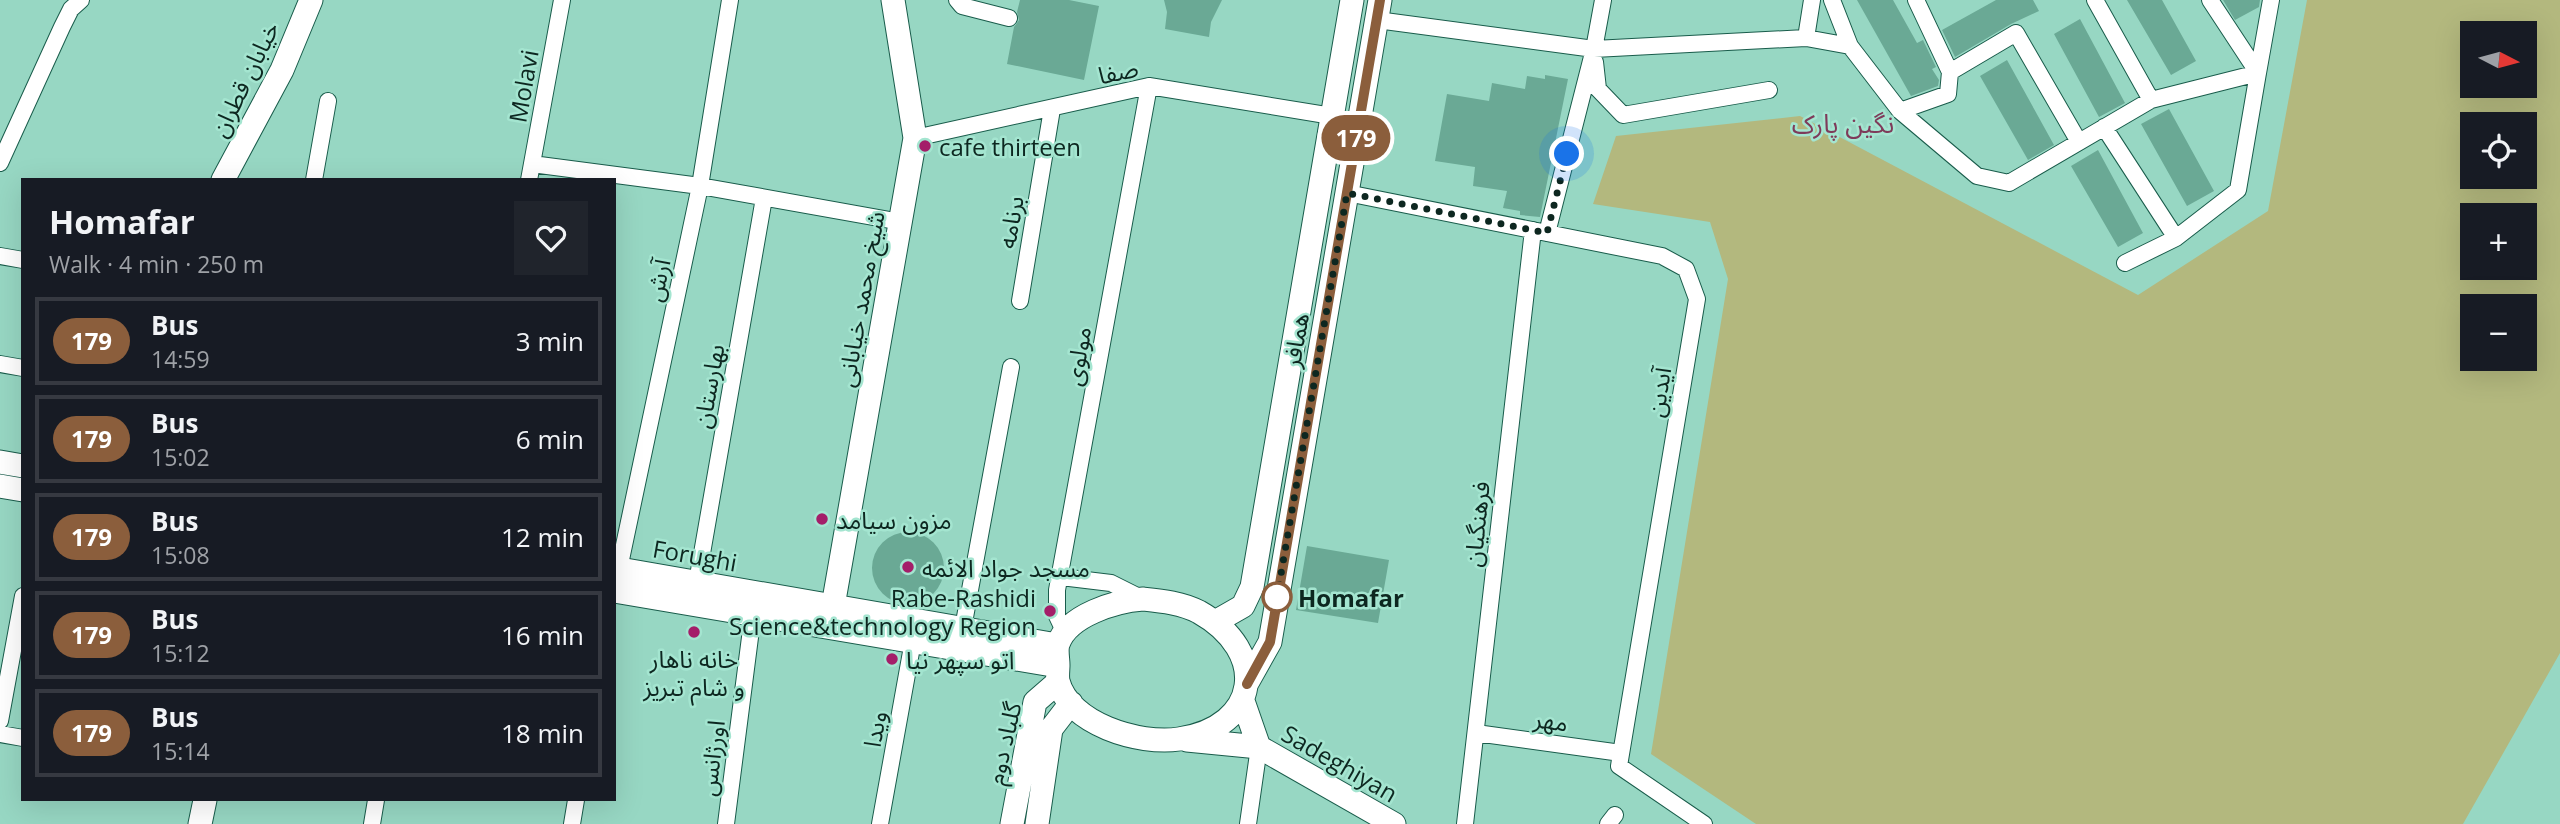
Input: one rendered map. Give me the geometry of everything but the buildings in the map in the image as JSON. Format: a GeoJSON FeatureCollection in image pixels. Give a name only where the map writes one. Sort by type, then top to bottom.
{"type":"FeatureCollection","features":[{"type":"Feature","properties":{"kind":"main road","name":"خیابان قطران"},"geometry":{"type":"LineString","coordinates":[[224,178],[282,70],[311,0]]}},
{"type":"Feature","properties":{"kind":"main road","name":"شیخ محمد خیابانی"},"geometry":{"type":"LineString","coordinates":[[833,606],[915,138],[893,0]]}},
{"type":"Feature","properties":{"kind":"main road","name":"همافر"},"geometry":{"type":"LineString","coordinates":[[1215,622],[1243,606],[1252,587],[1352,0]]}},
{"type":"Feature","properties":{"kind":"main road","name":"همافر"},"geometry":{"type":"LineString","coordinates":[[1245,692],[1270,642],[1378,10]]}},
{"type":"Feature","properties":{"kind":"main road"},"geometry":{"type":"LineString","coordinates":[[1273,460],[1300,464]]}},
{"type":"Feature","properties":{"kind":"main road"},"geometry":{"type":"LineString","coordinates":[[0,462],[21,466]]}},
{"type":"Feature","properties":{"kind":"main road"},"geometry":{"type":"LineString","coordinates":[[0,486],[21,490]]}},
{"type":"Feature","properties":{"kind":"main road","name":"Forughi"},"geometry":{"type":"LineString","coordinates":[[616,576],[697,582],[963,628],[1060,656]]}},
{"type":"Feature","properties":{"kind":"main road","name":"Forughi"},"geometry":{"type":"LineString","coordinates":[[616,576],[753,614],[913,641],[1060,656]]}},
{"type":"Feature","properties":{"kind":"main road"},"geometry":{"type":"LineString","coordinates":[[1143,599],[1198,611],[1215,622],[1232,637],[1245,659],[1245,692],[1259,747],[1124,735],[1106,729],[1071,703],[1060,656],[1083,616],[1104,606],[1143,599]]}},
{"type":"Feature","properties":{"kind":"main road","name":"گلباد دوم"},"geometry":{"type":"LineString","coordinates":[[1012,824],[1035,702],[1060,656]]}},
{"type":"Feature","properties":{"kind":"main road"},"geometry":{"type":"LineString","coordinates":[[1180,739],[1220,724],[1245,692]]}},
{"type":"Feature","properties":{"kind":"main road","name":"گلباد دوم"},"geometry":{"type":"LineString","coordinates":[[1037,824],[1051,729],[1071,703]]}},
{"type":"Feature","properties":{"kind":"main road","name":"Sadeghiyan"},"geometry":{"type":"LineString","coordinates":[[1259,747],[1394,824]]}},
{"type":"Feature","properties":{"kind":"main road"},"geometry":{"type":"LineString","coordinates":[[200,824],[205,801]]}},
{"type":"Feature","properties":{"kind":"street"},"geometry":{"type":"LineString","coordinates":[[0,163],[62,27],[80,0]]}},
{"type":"Feature","properties":{"kind":"street"},"geometry":{"type":"LineString","coordinates":[[544,0],[562,1]]}},
{"type":"Feature","properties":{"kind":"street","name":"آرش"},"geometry":{"type":"LineString","coordinates":[[616,576],[700,186],[730,0]]}},
{"type":"Feature","properties":{"kind":"street"},"geometry":{"type":"LineString","coordinates":[[957,0],[962,6],[1009,18]]}},
{"type":"Feature","properties":{"kind":"street"},"geometry":{"type":"LineString","coordinates":[[1602,0],[1594,49],[1598,89],[1623,115],[1769,90]]}},
{"type":"Feature","properties":{"kind":"street"},"geometry":{"type":"LineString","coordinates":[[1806,38],[1812,0]]}},
{"type":"Feature","properties":{"kind":"street"},"geometry":{"type":"LineString","coordinates":[[1832,0],[1850,46],[1900,111],[1977,176],[2010,183],[2151,100],[2258,73]]}},
{"type":"Feature","properties":{"kind":"street"},"geometry":{"type":"LineString","coordinates":[[1900,111],[1948,94],[1950,72],[1916,0]]}},
{"type":"Feature","properties":{"kind":"street"},"geometry":{"type":"LineString","coordinates":[[2095,0],[2151,100]]}},
{"type":"Feature","properties":{"kind":"street"},"geometry":{"type":"LineString","coordinates":[[2210,0],[2258,73]]}},
{"type":"Feature","properties":{"kind":"street"},"geometry":{"type":"LineString","coordinates":[[2125,263],[2176,238],[2238,190],[2271,0]]}},
{"type":"Feature","properties":{"kind":"street","name":"Molavi"},"geometry":{"type":"LineString","coordinates":[[529,178],[562,1]]}},
{"type":"Feature","properties":{"kind":"street"},"geometry":{"type":"LineString","coordinates":[[1378,10],[1594,49],[1806,38],[1850,46]]}},
{"type":"Feature","properties":{"kind":"street"},"geometry":{"type":"LineString","coordinates":[[1950,72],[2016,33],[2079,142]]}},
{"type":"Feature","properties":{"kind":"street","name":"فرهنگیان"},"geometry":{"type":"LineString","coordinates":[[1465,824],[1540,231],[1594,49]]}},
{"type":"Feature","properties":{"kind":"street","name":"صفا"},"geometry":{"type":"LineString","coordinates":[[915,138],[1149,86],[1332,116]]}},
{"type":"Feature","properties":{"kind":"street","name":"مولوی"},"geometry":{"type":"LineString","coordinates":[[1060,656],[1055,605],[1149,86]]}},
{"type":"Feature","properties":{"kind":"street"},"geometry":{"type":"LineString","coordinates":[[314,178],[328,101]]}},
{"type":"Feature","properties":{"kind":"street","name":"برنامه"},"geometry":{"type":"LineString","coordinates":[[1020,301],[1052,109]]}},
{"type":"Feature","properties":{"kind":"street"},"geometry":{"type":"LineString","coordinates":[[2104,127],[2176,238]]}},
{"type":"Feature","properties":{"kind":"street"},"geometry":{"type":"LineString","coordinates":[[532,163],[700,186],[901,222]]}},
{"type":"Feature","properties":{"kind":"street","name":"آیدین"},"geometry":{"type":"LineString","coordinates":[[1347,193],[1662,256],[1686,269],[1697,299],[1621,753]]}},
{"type":"Feature","properties":{"kind":"street","name":"بهارستان"},"geometry":{"type":"LineString","coordinates":[[697,582],[764,198]]}},
{"type":"Feature","properties":{"kind":"street"},"geometry":{"type":"LineString","coordinates":[[0,256],[21,260]]}},
{"type":"Feature","properties":{"kind":"street"},"geometry":{"type":"LineString","coordinates":[[0,364],[21,368]]}},
{"type":"Feature","properties":{"kind":"street"},"geometry":{"type":"LineString","coordinates":[[963,628],[1011,367]]}},
{"type":"Feature","properties":{"kind":"street"},"geometry":{"type":"LineString","coordinates":[[1060,577],[1111,583],[1143,599]]}},
{"type":"Feature","properties":{"kind":"street"},"geometry":{"type":"LineString","coordinates":[[0,721],[21,607]]}},
{"type":"Feature","properties":{"kind":"street","name":"اورژانس"},"geometry":{"type":"LineString","coordinates":[[726,824],[753,614]]}},
{"type":"Feature","properties":{"kind":"street","name":"ویدا"},"geometry":{"type":"LineString","coordinates":[[880,824],[913,641]]}},
{"type":"Feature","properties":{"kind":"street","name":"مهر"},"geometry":{"type":"LineString","coordinates":[[1476,733],[1621,753]]}},
{"type":"Feature","properties":{"kind":"street"},"geometry":{"type":"LineString","coordinates":[[0,734],[21,738]]}},
{"type":"Feature","properties":{"kind":"street"},"geometry":{"type":"LineString","coordinates":[[1248,824],[1259,747]]}},
{"type":"Feature","properties":{"kind":"street"},"geometry":{"type":"LineString","coordinates":[[1621,753],[1619,766],[1704,824]]}},
{"type":"Feature","properties":{"kind":"street"},"geometry":{"type":"LineString","coordinates":[[372,824],[376,801]]}},
{"type":"Feature","properties":{"kind":"street"},"geometry":{"type":"LineString","coordinates":[[572,824],[576,801]]}},
{"type":"Feature","properties":{"kind":"green space"},"geometry":{"type":"Polygon","coordinates":[[[2307,0],[2560,0],[2560,653],[2463,824],[1756,824],[1651,754],[1728,279],[1710,222],[1593,204],[1616,136],[1800,116],[2138,295],[2268,211],[2307,0]]]}},
{"type":"Feature","properties":{"kind":"bus line","name":"179"},"geometry":{"type":"LineString","coordinates":[[1247,684],[1270,642],[1380,0]]}},
{"type":"Feature","properties":{"kind":"place","name":"cafe thirteen"},"geometry":{"type":"Point","coordinates":[925,146]}},
{"type":"Feature","properties":{"kind":"place","name":"مزون سیامد"},"geometry":{"type":"Point","coordinates":[822,519]}},
{"type":"Feature","properties":{"kind":"place","name":"مسجد جواد الائمه"},"geometry":{"type":"Point","coordinates":[908,567]}},
{"type":"Feature","properties":{"kind":"place","name":"Homafar"},"geometry":{"type":"Point","coordinates":[1277,597]}},
{"type":"Feature","properties":{"kind":"place","name":"Rabe-Rashidi Science&technology Region"},"geometry":{"type":"Point","coordinates":[1050,611]}},
{"type":"Feature","properties":{"kind":"place","name":"خانه ناهار و شام تبریز"},"geometry":{"type":"Point","coordinates":[694,632]}},
{"type":"Feature","properties":{"kind":"place","name":"اتو سپهر نیا"},"geometry":{"type":"Point","coordinates":[892,659]}},
{"type":"Feature","properties":{"kind":"district","name":"نگین پارک"},"geometry":{"type":"Point","coordinates":[1843,123]}},
{"type":"Feature","properties":{"kind":"route"},"geometry":{"type":"LineString","coordinates":[[1277,597],[1347,193],[1547,233],[1567,154]]}}]}
